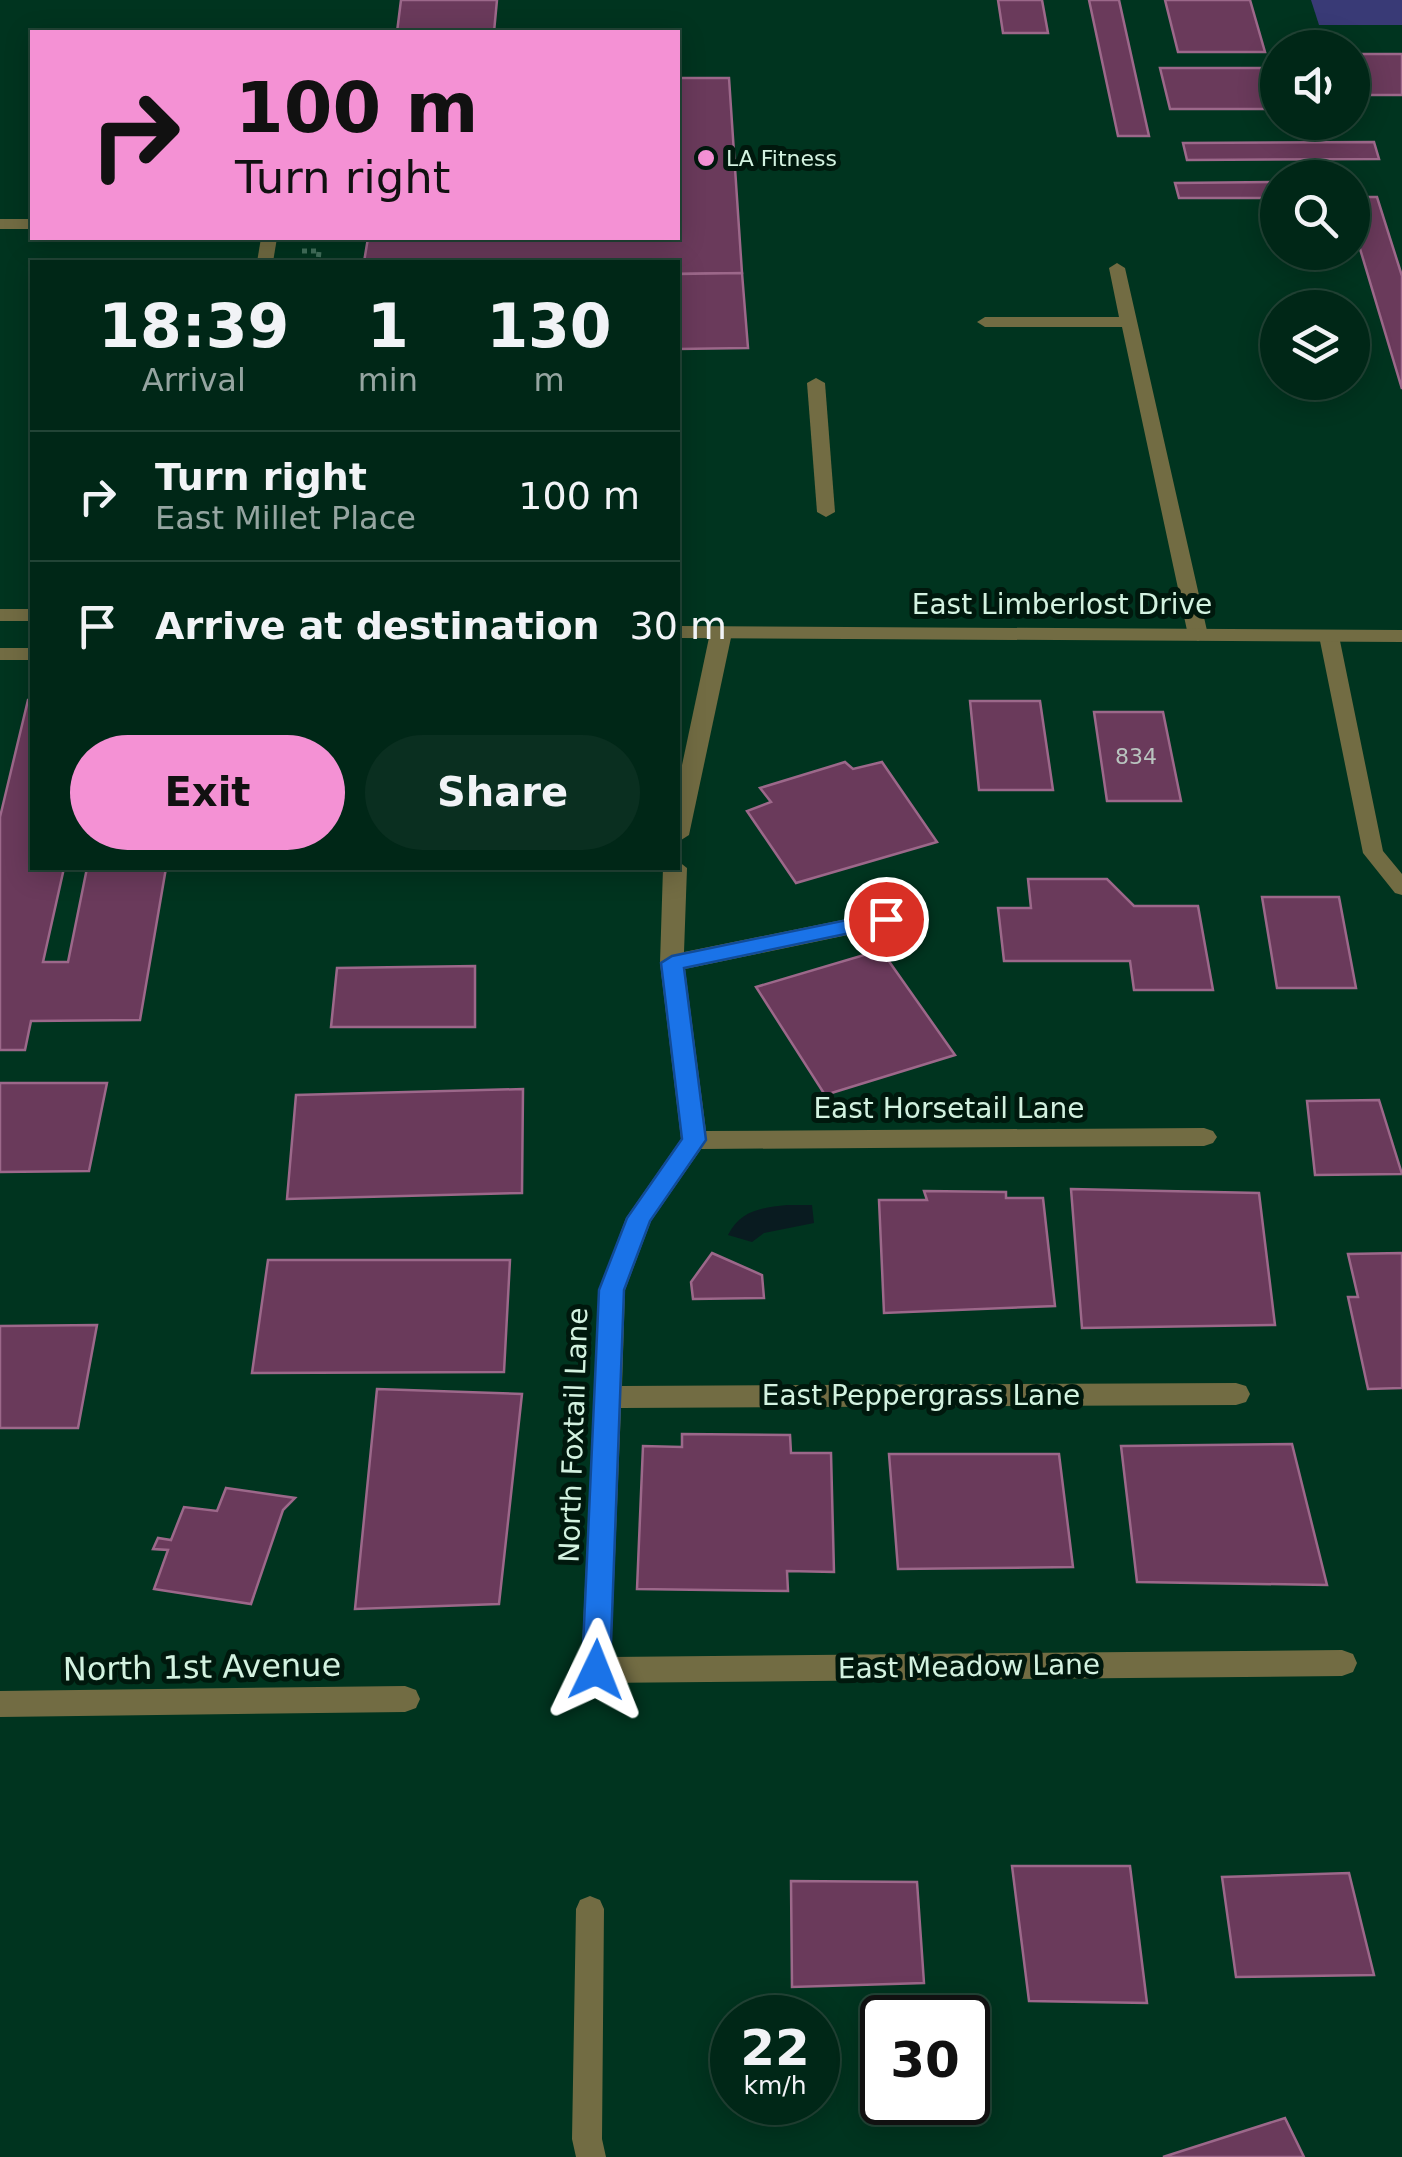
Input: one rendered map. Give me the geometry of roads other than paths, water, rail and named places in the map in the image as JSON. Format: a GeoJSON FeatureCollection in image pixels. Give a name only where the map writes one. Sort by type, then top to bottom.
{"type":"FeatureCollection","features":[{"type":"Feature","properties":{"kind":"street"},"geometry":{"type":"LineString","coordinates":[[0,615],[30,615]]}},
{"type":"Feature","properties":{"kind":"street","name":"East Limberlost Drive"},"geometry":{"type":"LineString","coordinates":[[680,633],[1402,636]]}},
{"type":"Feature","properties":{"kind":"street"},"geometry":{"type":"LineString","coordinates":[[680,826],[721,633]]}},
{"type":"Feature","properties":{"kind":"street"},"geometry":{"type":"LineString","coordinates":[[0,654],[30,654]]}},
{"type":"Feature","properties":{"kind":"street"},"geometry":{"type":"LineString","coordinates":[[674,870],[672,963],[694,1140]]}},
{"type":"Feature","properties":{"kind":"street"},"geometry":{"type":"LineString","coordinates":[[672,963],[886,919]]}},
{"type":"Feature","properties":{"kind":"street","name":"East Horsetail Lane"},"geometry":{"type":"LineString","coordinates":[[694,1140],[1204,1137]]}},
{"type":"Feature","properties":{"kind":"street","name":"North Foxtail Lane"},"geometry":{"type":"LineString","coordinates":[[596,1670],[612,1290],[639,1218],[694,1140]]}},
{"type":"Feature","properties":{"kind":"street","name":"East Peppergrass Lane"},"geometry":{"type":"LineString","coordinates":[[605,1397],[1236,1394]]}},
{"type":"Feature","properties":{"kind":"street","name":"East Meadow Lane"},"geometry":{"type":"LineString","coordinates":[[596,1670],[1342,1663]]}},
{"type":"Feature","properties":{"kind":"street","name":"North 1st Avenue"},"geometry":{"type":"LineString","coordinates":[[0,1704],[405,1700]]}},
{"type":"Feature","properties":{"kind":"lane"},"geometry":{"type":"LineString","coordinates":[[0,224],[30,224]]}},
{"type":"Feature","properties":{"kind":"lane"},"geometry":{"type":"LineString","coordinates":[[1116,268],[1198,635]]}},
{"type":"Feature","properties":{"kind":"lane"},"geometry":{"type":"LineString","coordinates":[[985,322],[1127,322]]}},
{"type":"Feature","properties":{"kind":"lane"},"geometry":{"type":"LineString","coordinates":[[816,383],[826,512]]}},
{"type":"Feature","properties":{"kind":"lane"},"geometry":{"type":"LineString","coordinates":[[1329,636],[1373,853],[1402,888]]}},
{"type":"Feature","properties":{"kind":"lane"},"geometry":{"type":"LineString","coordinates":[[590,1908],[587,2138],[591,2157]]}},
{"type":"Feature","properties":{"kind":"place","name":"LA Fitness"},"geometry":{"type":"Point","coordinates":[706,158]}}]}
